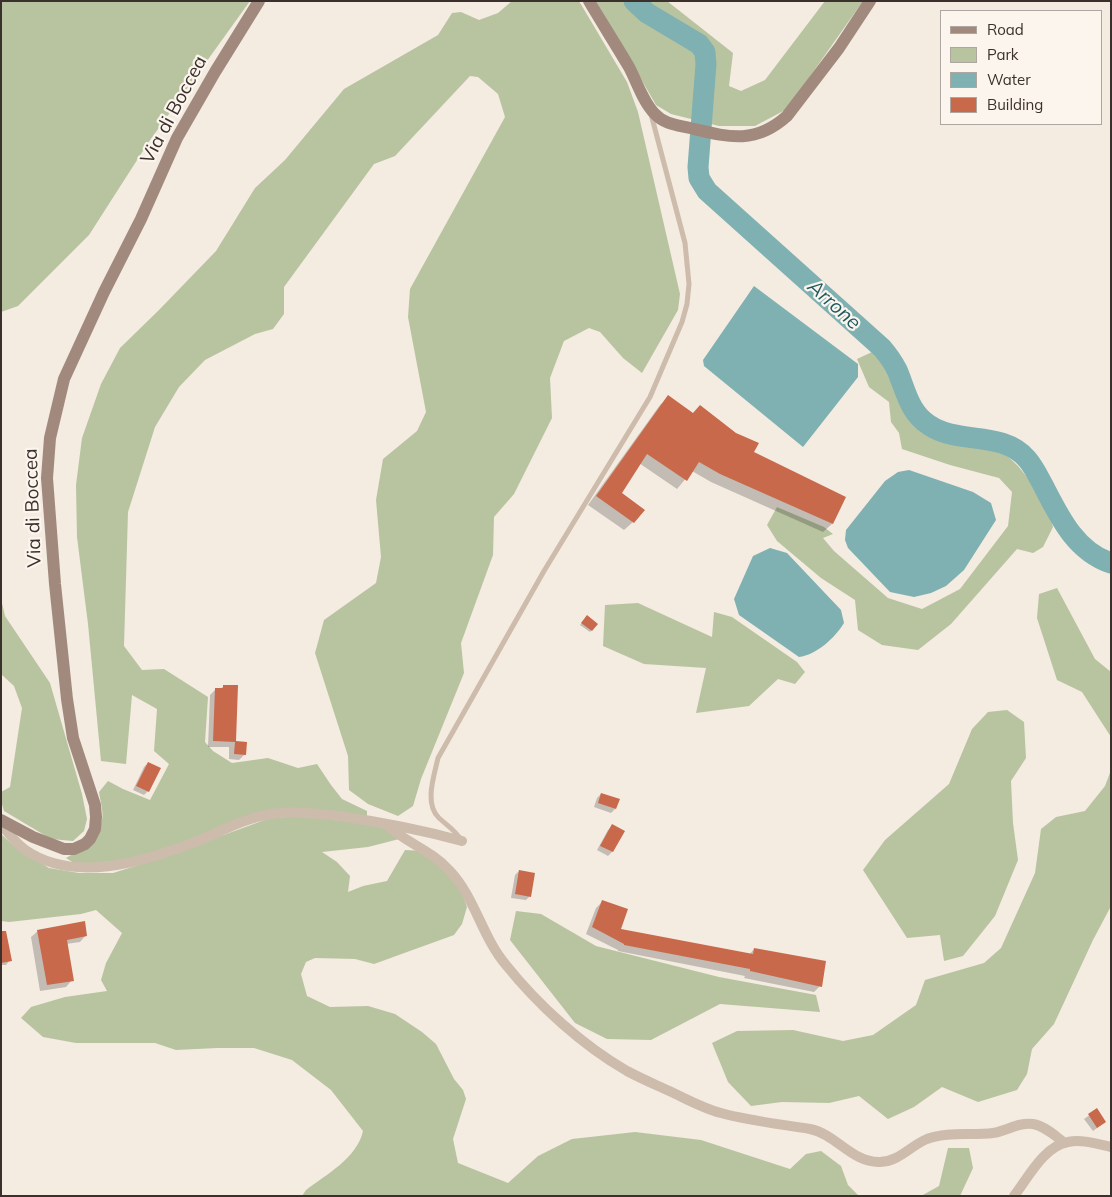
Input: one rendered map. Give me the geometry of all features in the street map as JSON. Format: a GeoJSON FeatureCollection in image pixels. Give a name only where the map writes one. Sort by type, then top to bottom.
{"type":"FeatureCollection","features":[{"type":"Feature","properties":{"kind":"street","name":"Via di Boccea"},"geometry":{"type":"LineString","coordinates":[[1,822],[64,850],[74,849],[85,844],[95,829],[95,805],[72,738],[67,699],[55,584],[48,487],[50,438],[64,380],[104,292],[141,219],[177,138],[259,1]]}},
{"type":"Feature","properties":{"kind":"street"},"geometry":{"type":"LineString","coordinates":[[589,1],[649,106],[659,118],[670,124],[726,137],[759,133],[776,125],[787,116],[839,48],[870,1]]}},
{"type":"Feature","properties":{"kind":"street"},"geometry":{"type":"LineString","coordinates":[[1,822],[12,838],[24,849],[38,857],[57,864],[80,867],[123,864],[151,857],[259,817],[288,812],[321,814],[386,824],[462,841]]}},
{"type":"Feature","properties":{"kind":"street"},"geometry":{"type":"LineString","coordinates":[[386,824],[394,833],[417,846],[450,870],[466,895],[495,951],[542,1004],[584,1043],[628,1072],[718,1112],[759,1122],[822,1133],[853,1154],[878,1162],[901,1156],[927,1139],[994,1132],[1026,1124],[1041,1127],[1065,1143]]}},
{"type":"Feature","properties":{"kind":"street"},"geometry":{"type":"LineString","coordinates":[[1014,1196],[1047,1153],[1057,1146],[1065,1143],[1081,1142],[1111,1147]]}},
{"type":"Feature","properties":{"kind":"lane"},"geometry":{"type":"LineString","coordinates":[[462,841],[456,831],[438,817],[432,808],[431,786],[438,758],[544,571],[650,397],[682,322],[687,304],[688,276],[685,243],[649,106]]}},
{"type":"Feature","properties":{"kind":"green space"},"geometry":{"type":"Polygon","coordinates":[[[1,1],[250,1],[148,143],[89,235],[18,306],[1,312],[1,1]]]}},
{"type":"Feature","properties":{"kind":"green space"},"geometry":{"type":"Polygon","coordinates":[[[512,1],[579,1],[627,82],[638,112],[680,294],[678,310],[642,373],[623,358],[600,332],[589,328],[564,341],[550,378],[552,418],[514,494],[494,517],[493,555],[461,643],[464,673],[421,779],[413,806],[398,816],[368,804],[349,790],[348,756],[315,653],[324,620],[376,583],[381,557],[376,500],[383,459],[417,431],[426,412],[408,317],[410,289],[505,117],[498,94],[478,77],[470,76],[395,156],[374,164],[284,287],[284,314],[273,329],[255,334],[205,360],[179,387],[155,427],[128,512],[124,646],[142,670],[164,669],[208,697],[205,742],[213,751],[232,763],[268,758],[298,768],[317,764],[342,799],[367,811],[367,816],[291,810],[133,859],[77,865],[66,858],[89,843],[97,833],[102,817],[99,792],[108,781],[150,800],[169,764],[154,751],[157,709],[132,695],[126,764],[101,761],[88,624],[77,537],[76,485],[82,438],[101,384],[120,348],[216,251],[255,188],[285,160],[344,89],[438,35],[452,13],[461,12],[479,20],[498,13],[512,1]]]}},
{"type":"Feature","properties":{"kind":"green space"},"geometry":{"type":"Polygon","coordinates":[[[596,1],[667,1],[733,53],[729,86],[741,91],[765,80],[825,1],[863,1],[787,109],[755,126],[719,126],[671,114],[656,105],[596,1]]]}},
{"type":"Feature","properties":{"kind":"green space"},"geometry":{"type":"Polygon","coordinates":[[[872,352],[888,366],[905,405],[928,433],[999,448],[1018,466],[1045,499],[1053,527],[1043,547],[1033,553],[1017,549],[951,624],[918,650],[882,645],[858,630],[855,600],[821,578],[777,541],[767,525],[777,507],[824,527],[833,534],[823,538],[834,551],[888,598],[922,609],[960,589],[1008,526],[1012,492],[999,478],[950,465],[902,449],[899,433],[891,422],[889,402],[869,387],[857,359],[872,352]]]}},
{"type":"Feature","properties":{"kind":"green space"},"geometry":{"type":"Polygon","coordinates":[[[1057,588],[1095,659],[1111,672],[1111,737],[1082,692],[1057,680],[1037,618],[1039,594],[1057,588]]]}},
{"type":"Feature","properties":{"kind":"green space"},"geometry":{"type":"Polygon","coordinates":[[[1,599],[5,616],[50,683],[82,794],[87,819],[84,831],[73,841],[51,839],[4,811],[1,801],[1,792],[10,787],[22,708],[14,686],[1,674],[1,599]]]}},
{"type":"Feature","properties":{"kind":"green space"},"geometry":{"type":"Polygon","coordinates":[[[638,603],[712,637],[714,612],[732,617],[797,662],[805,672],[795,684],[778,679],[749,706],[696,713],[706,668],[644,664],[603,646],[605,605],[638,603]]]}},
{"type":"Feature","properties":{"kind":"green space"},"geometry":{"type":"Polygon","coordinates":[[[1007,710],[1024,722],[1026,758],[1011,781],[1013,823],[1018,860],[995,916],[963,956],[944,961],[940,935],[907,938],[863,870],[885,840],[949,784],[972,729],[988,712],[1007,710]]]}},
{"type":"Feature","properties":{"kind":"green space"},"geometry":{"type":"Polygon","coordinates":[[[1111,770],[1111,906],[1054,1024],[1032,1049],[1027,1074],[1017,1090],[978,1102],[942,1087],[914,1107],[888,1119],[859,1096],[829,1103],[782,1102],[751,1106],[728,1082],[712,1043],[737,1031],[793,1030],[843,1041],[873,1035],[916,1005],[925,980],[984,963],[1001,948],[1035,873],[1041,829],[1056,817],[1085,811],[1105,786],[1111,770]]]}},
{"type":"Feature","properties":{"kind":"green space"},"geometry":{"type":"Polygon","coordinates":[[[303,816],[404,829],[407,837],[368,847],[322,852],[337,862],[350,876],[348,892],[363,886],[387,881],[405,850],[425,851],[459,885],[467,907],[462,924],[454,935],[374,964],[355,959],[315,958],[306,962],[301,974],[307,996],[330,1007],[368,1006],[395,1014],[436,1044],[454,1079],[463,1090],[466,1099],[453,1139],[458,1163],[508,1183],[538,1156],[572,1139],[635,1132],[701,1140],[790,1169],[806,1154],[821,1151],[841,1166],[848,1185],[859,1196],[302,1196],[306,1190],[348,1157],[360,1141],[363,1131],[331,1090],[292,1060],[254,1048],[176,1050],[155,1043],[76,1043],[43,1037],[21,1018],[31,1007],[65,997],[107,991],[101,980],[106,963],[122,933],[96,910],[81,914],[9,922],[1,921],[1,834],[15,847],[49,868],[79,873],[113,873],[158,859],[270,818],[303,816]]]}},
{"type":"Feature","properties":{"kind":"green space"},"geometry":{"type":"Polygon","coordinates":[[[516,911],[541,914],[596,946],[719,977],[816,995],[820,1012],[720,1004],[651,1040],[607,1039],[575,1023],[510,940],[516,911]]]}},
{"type":"Feature","properties":{"kind":"green space"},"geometry":{"type":"Polygon","coordinates":[[[948,1148],[969,1148],[973,1168],[960,1196],[921,1196],[939,1186],[948,1148]]]}},
{"type":"Feature","properties":{"kind":"water"},"geometry":{"type":"Polygon","coordinates":[[[754,286],[858,364],[858,377],[803,447],[704,366],[703,360],[754,286]]]}},
{"type":"Feature","properties":{"kind":"water"},"geometry":{"type":"Polygon","coordinates":[[[909,470],[973,492],[991,503],[996,520],[964,570],[946,586],[931,593],[914,597],[890,592],[848,548],[845,540],[846,530],[885,481],[898,472],[909,470]]]}},
{"type":"Feature","properties":{"kind":"water"},"geometry":{"type":"Polygon","coordinates":[[[770,548],[787,553],[841,610],[844,623],[840,629],[824,645],[805,656],[799,657],[739,615],[734,599],[753,556],[770,548]]]}},
{"type":"Feature","properties":{"kind":"building"},"geometry":{"type":"Polygon","coordinates":[[[668,395],[693,413],[700,405],[736,433],[759,443],[754,452],[846,497],[833,524],[720,474],[699,462],[687,481],[647,454],[622,493],[645,510],[634,523],[596,496],[668,395]]]}},
{"type":"Feature","properties":{"kind":"building"},"geometry":{"type":"Polygon","coordinates":[[[587,615],[598,624],[592,631],[581,623],[587,615]]]}},
{"type":"Feature","properties":{"kind":"building"},"geometry":{"type":"Polygon","coordinates":[[[223,685],[238,685],[236,741],[247,742],[246,755],[234,754],[235,742],[213,741],[215,688],[223,688],[223,685]]]}},
{"type":"Feature","properties":{"kind":"building"},"geometry":{"type":"Polygon","coordinates":[[[148,762],[161,768],[149,792],[136,786],[148,762]]]}},
{"type":"Feature","properties":{"kind":"building"},"geometry":{"type":"Polygon","coordinates":[[[601,793],[620,799],[616,809],[598,803],[601,793]]]}},
{"type":"Feature","properties":{"kind":"building"},"geometry":{"type":"Polygon","coordinates":[[[612,824],[625,831],[613,852],[600,846],[612,824]]]}},
{"type":"Feature","properties":{"kind":"building"},"geometry":{"type":"Polygon","coordinates":[[[519,870],[535,873],[531,897],[515,894],[519,870]]]}},
{"type":"Feature","properties":{"kind":"building"},"geometry":{"type":"Polygon","coordinates":[[[602,900],[628,909],[621,929],[753,954],[754,948],[826,961],[822,987],[750,971],[750,969],[624,945],[592,927],[602,900]]]}},
{"type":"Feature","properties":{"kind":"building"},"geometry":{"type":"Polygon","coordinates":[[[85,921],[87,936],[67,940],[74,981],[47,985],[37,930],[85,921]]]}},
{"type":"Feature","properties":{"kind":"building"},"geometry":{"type":"Polygon","coordinates":[[[1,931],[6,931],[12,961],[1,963],[1,931]]]}},
{"type":"Feature","properties":{"kind":"building"},"geometry":{"type":"Polygon","coordinates":[[[1097,1108],[1106,1122],[1097,1128],[1088,1114],[1097,1108]]]}},
{"type":"Feature","properties":{"kind":"waterway","name":"Arrone"},"geometry":{"type":"LineString","coordinates":[[634,1],[647,13],[699,44],[705,52],[706,64],[698,167],[699,178],[707,191],[882,348],[897,370],[912,407],[922,420],[941,431],[953,435],[993,441],[1017,450],[1032,465],[1055,509],[1078,541],[1087,550],[1111,563]]}}]}
